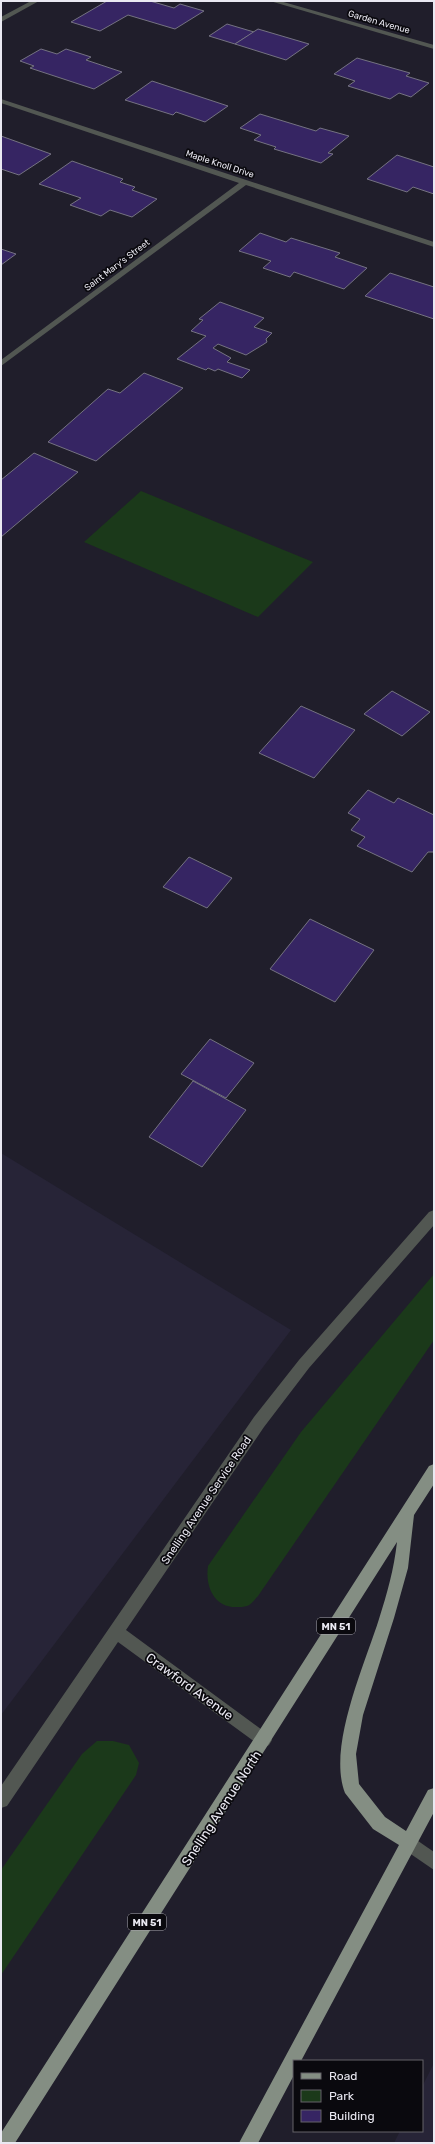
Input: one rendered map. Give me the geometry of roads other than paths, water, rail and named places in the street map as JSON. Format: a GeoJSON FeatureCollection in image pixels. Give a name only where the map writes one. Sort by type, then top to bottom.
{"type":"FeatureCollection","features":[{"type":"Feature","properties":{"kind":"main road","name":"Snelling Avenue North"},"geometry":{"type":"LineString","coordinates":[[5,2143],[264,1740],[434,1471]]}},
{"type":"Feature","properties":{"kind":"main road"},"geometry":{"type":"LineString","coordinates":[[408,1513],[401,1568],[387,1618],[355,1715],[348,1754],[351,1787],[379,1823],[408,1842]]}},
{"type":"Feature","properties":{"kind":"main road"},"geometry":{"type":"LineString","coordinates":[[248,2143],[434,1796]]}},
{"type":"Feature","properties":{"kind":"street"},"geometry":{"type":"LineString","coordinates":[[1,20],[36,1]]}},
{"type":"Feature","properties":{"kind":"street","name":"Garden Avenue"},"geometry":{"type":"LineString","coordinates":[[273,1],[434,47]]}},
{"type":"Feature","properties":{"kind":"street","name":"Maple Knoll Drive"},"geometry":{"type":"LineString","coordinates":[[1,100],[434,245]]}},
{"type":"Feature","properties":{"kind":"street","name":"Saint Mary's Street"},"geometry":{"type":"LineString","coordinates":[[1,364],[245,182]]}},
{"type":"Feature","properties":{"kind":"street","name":"Snelling Avenue Service Road"},"geometry":{"type":"LineString","coordinates":[[1,1800],[259,1422],[304,1364],[434,1216]]}},
{"type":"Feature","properties":{"kind":"street","name":"Crawford Avenue"},"geometry":{"type":"LineString","coordinates":[[117,1632],[264,1740]]}},
{"type":"Feature","properties":{"kind":"street"},"geometry":{"type":"LineString","coordinates":[[408,1842],[434,1862]]}}]}
